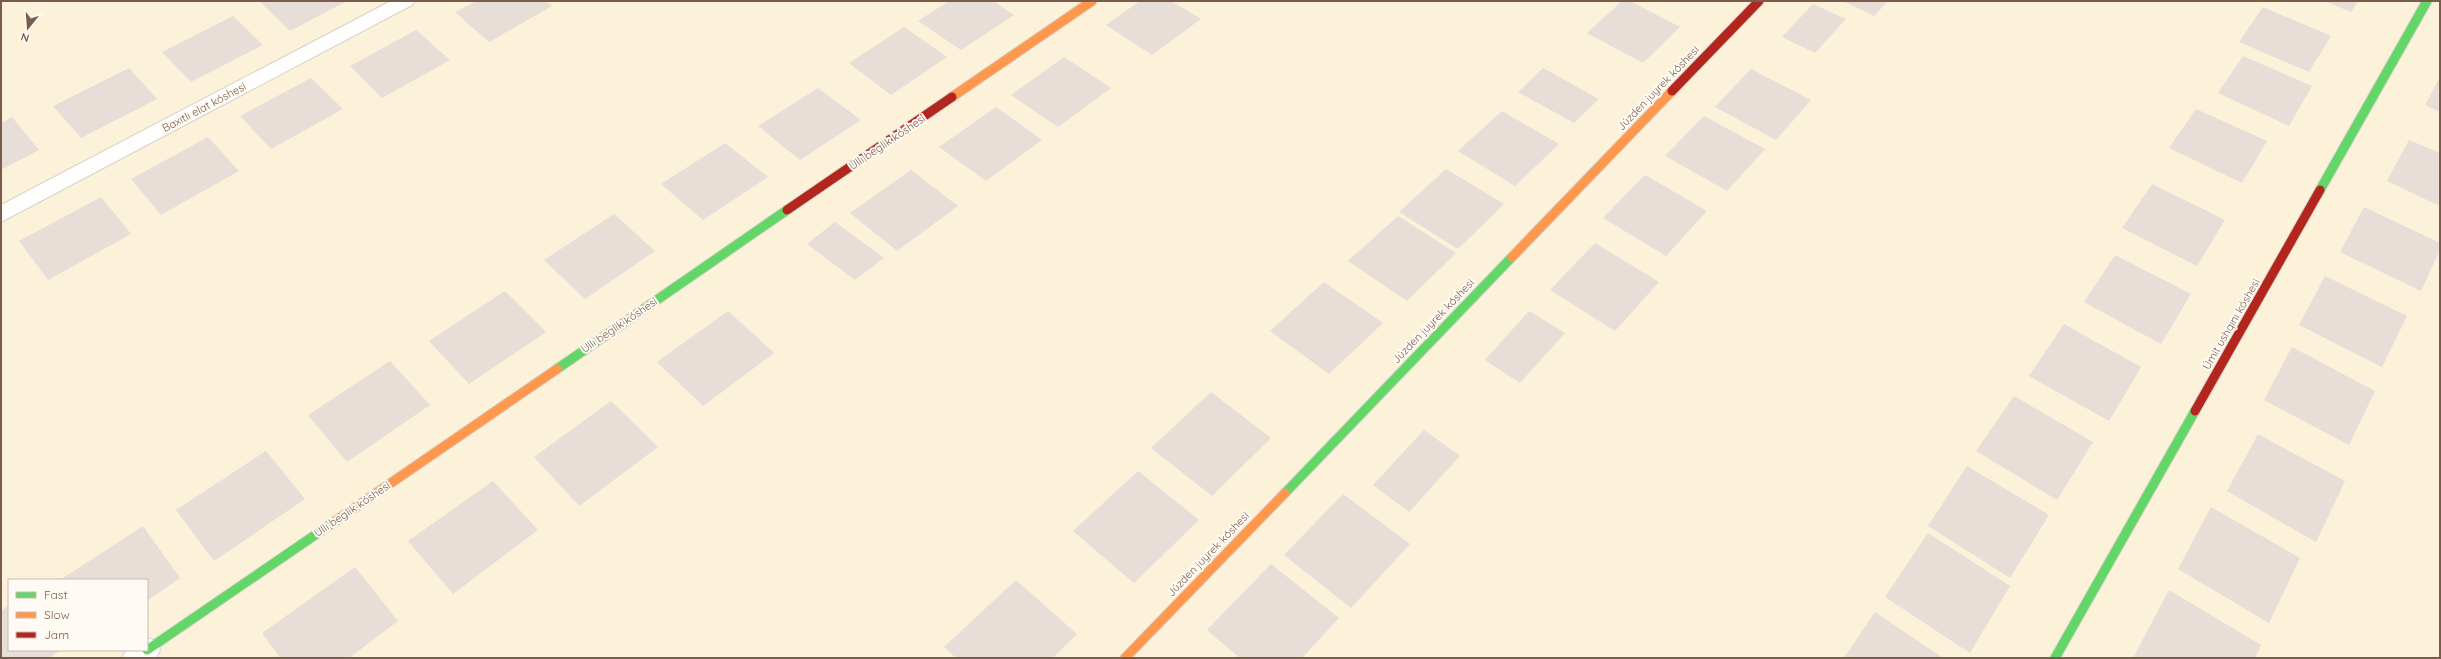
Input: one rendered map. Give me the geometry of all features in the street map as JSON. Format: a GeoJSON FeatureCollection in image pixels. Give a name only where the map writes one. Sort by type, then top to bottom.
{"type":"FeatureCollection","features":[{"type":"Feature","properties":{"kind":"street","name":"Baxıtlı elat kóshesi"},"geometry":{"type":"LineString","coordinates":[[1,214],[406,1]]}},
{"type":"Feature","properties":{"kind":"street","name":"Ullı beglik kóshesi"},"geometry":{"type":"LineString","coordinates":[[148,649],[1092,1]]}},
{"type":"Feature","properties":{"kind":"street","name":"Júzden juyrek kóshesi"},"geometry":{"type":"LineString","coordinates":[[1125,658],[1759,1]]}},
{"type":"Feature","properties":{"kind":"street","name":"Úmit ushqını kóshesi"},"geometry":{"type":"LineString","coordinates":[[2055,658],[2427,1]]}},
{"type":"Feature","properties":{"kind":"street","name":"Ullı beglik kóshesi"},"geometry":{"type":"LineString","coordinates":[[135,658],[146,651]]}},
{"type":"Feature","properties":{"kind":"sand"},"geometry":{"type":"Polygon","coordinates":[[[1,1],[2440,1],[2440,658],[1,658],[1,1]]]}},
{"type":"Feature","properties":{"kind":"building"},"geometry":{"type":"Polygon","coordinates":[[[347,1],[290,31],[260,2],[347,1]]]}},
{"type":"Feature","properties":{"kind":"building"},"geometry":{"type":"Polygon","coordinates":[[[477,1],[546,1],[552,6],[489,42],[455,12],[477,1]]]}},
{"type":"Feature","properties":{"kind":"building"},"geometry":{"type":"Polygon","coordinates":[[[949,1],[993,1],[1014,15],[961,50],[918,21],[949,1]]]}},
{"type":"Feature","properties":{"kind":"building"},"geometry":{"type":"Polygon","coordinates":[[[1140,1],[1171,1],[1201,19],[1152,55],[1106,25],[1140,1]]]}},
{"type":"Feature","properties":{"kind":"building"},"geometry":{"type":"Polygon","coordinates":[[[1622,1],[1630,1],[1680,27],[1643,63],[1587,33],[1622,1]]]}},
{"type":"Feature","properties":{"kind":"building"},"geometry":{"type":"Polygon","coordinates":[[[1843,1],[1888,1],[1874,16],[1843,1]]]}},
{"type":"Feature","properties":{"kind":"building"},"geometry":{"type":"Polygon","coordinates":[[[2324,1],[2358,1],[2351,12],[2324,1]]]}},
{"type":"Feature","properties":{"kind":"building"},"geometry":{"type":"Polygon","coordinates":[[[1813,4],[1846,19],[1815,53],[1782,37],[1813,4]]]}},
{"type":"Feature","properties":{"kind":"building"},"geometry":{"type":"Polygon","coordinates":[[[2263,7],[2331,36],[2309,72],[2239,42],[2263,7]]]}},
{"type":"Feature","properties":{"kind":"building"},"geometry":{"type":"Polygon","coordinates":[[[233,16],[263,45],[191,82],[162,52],[233,16]]]}},
{"type":"Feature","properties":{"kind":"building"},"geometry":{"type":"Polygon","coordinates":[[[904,27],[947,57],[891,95],[849,63],[904,27]]]}},
{"type":"Feature","properties":{"kind":"building"},"geometry":{"type":"Polygon","coordinates":[[[416,30],[450,60],[382,98],[350,66],[416,30]]]}},
{"type":"Feature","properties":{"kind":"building"},"geometry":{"type":"Polygon","coordinates":[[[2243,56],[2312,86],[2289,126],[2218,93],[2243,56]]]}},
{"type":"Feature","properties":{"kind":"building"},"geometry":{"type":"Polygon","coordinates":[[[1064,57],[1111,88],[1058,127],[1011,95],[1064,57]]]}},
{"type":"Feature","properties":{"kind":"building"},"geometry":{"type":"Polygon","coordinates":[[[129,68],[157,99],[81,138],[53,106],[129,68]]]}},
{"type":"Feature","properties":{"kind":"building"},"geometry":{"type":"Polygon","coordinates":[[[1543,68],[1599,99],[1574,123],[1518,92],[1543,68]]]}},
{"type":"Feature","properties":{"kind":"building"},"geometry":{"type":"Polygon","coordinates":[[[1751,69],[1811,100],[1776,140],[1715,107],[1751,69]]]}},
{"type":"Feature","properties":{"kind":"building"},"geometry":{"type":"Polygon","coordinates":[[[2440,77],[2440,112],[2425,105],[2440,77]]]}},
{"type":"Feature","properties":{"kind":"building"},"geometry":{"type":"Polygon","coordinates":[[[311,78],[343,109],[271,149],[240,116],[311,78]]]}},
{"type":"Feature","properties":{"kind":"building"},"geometry":{"type":"Polygon","coordinates":[[[818,88],[861,120],[800,160],[758,126],[818,88]]]}},
{"type":"Feature","properties":{"kind":"building"},"geometry":{"type":"Polygon","coordinates":[[[996,107],[1042,140],[986,181],[939,147],[996,107]]]}},
{"type":"Feature","properties":{"kind":"building"},"geometry":{"type":"Polygon","coordinates":[[[2196,109],[2267,141],[2242,183],[2169,148],[2196,109]]]}},
{"type":"Feature","properties":{"kind":"building"},"geometry":{"type":"Polygon","coordinates":[[[1502,111],[1559,144],[1515,186],[1458,151],[1502,111]]]}},
{"type":"Feature","properties":{"kind":"building"},"geometry":{"type":"Polygon","coordinates":[[[1704,116],[1765,149],[1727,191],[1665,156],[1704,116]]]}},
{"type":"Feature","properties":{"kind":"building"},"geometry":{"type":"Polygon","coordinates":[[[12,117],[39,150],[1,170],[1,123],[12,117]]]}},
{"type":"Feature","properties":{"kind":"building"},"geometry":{"type":"Polygon","coordinates":[[[208,137],[239,171],[161,215],[131,179],[208,137]]]}},
{"type":"Feature","properties":{"kind":"building"},"geometry":{"type":"Polygon","coordinates":[[[2409,140],[2440,153],[2440,206],[2387,181],[2409,140]]]}},
{"type":"Feature","properties":{"kind":"building"},"geometry":{"type":"Polygon","coordinates":[[[725,143],[768,177],[703,220],[661,184],[725,143]]]}},
{"type":"Feature","properties":{"kind":"building"},"geometry":{"type":"Polygon","coordinates":[[[1446,169],[1504,204],[1458,249],[1399,212],[1446,169]]]}},
{"type":"Feature","properties":{"kind":"building"},"geometry":{"type":"Polygon","coordinates":[[[911,170],[958,206],[897,251],[850,213],[911,170]]]}},
{"type":"Feature","properties":{"kind":"building"},"geometry":{"type":"Polygon","coordinates":[[[1645,175],[1707,211],[1666,256],[1603,218],[1645,175]]]}},
{"type":"Feature","properties":{"kind":"building"},"geometry":{"type":"Polygon","coordinates":[[[2152,184],[2225,220],[2197,266],[2122,228],[2152,184]]]}},
{"type":"Feature","properties":{"kind":"building"},"geometry":{"type":"Polygon","coordinates":[[[101,197],[131,234],[48,280],[19,241],[101,197]]]}},
{"type":"Feature","properties":{"kind":"building"},"geometry":{"type":"Polygon","coordinates":[[[2364,207],[2440,243],[2440,250],[2421,291],[2340,252],[2364,207]]]}},
{"type":"Feature","properties":{"kind":"building"},"geometry":{"type":"Polygon","coordinates":[[[614,214],[655,251],[585,299],[544,260],[614,214]]]}},
{"type":"Feature","properties":{"kind":"building"},"geometry":{"type":"Polygon","coordinates":[[[1398,216],[1456,253],[1407,301],[1348,261],[1398,216]]]}},
{"type":"Feature","properties":{"kind":"building"},"geometry":{"type":"Polygon","coordinates":[[[835,222],[884,258],[855,280],[807,244],[835,222]]]}},
{"type":"Feature","properties":{"kind":"building"},"geometry":{"type":"Polygon","coordinates":[[[1595,243],[1659,282],[1615,331],[1550,290],[1595,243]]]}},
{"type":"Feature","properties":{"kind":"building"},"geometry":{"type":"Polygon","coordinates":[[[2115,255],[2191,294],[2161,344],[2084,302],[2115,255]]]}},
{"type":"Feature","properties":{"kind":"building"},"geometry":{"type":"Polygon","coordinates":[[[2325,276],[2407,316],[2382,367],[2299,325],[2325,276]]]}},
{"type":"Feature","properties":{"kind":"building"},"geometry":{"type":"Polygon","coordinates":[[[1324,282],[1383,323],[1329,374],[1270,331],[1324,282]]]}},
{"type":"Feature","properties":{"kind":"building"},"geometry":{"type":"Polygon","coordinates":[[[505,291],[546,332],[469,384],[429,341],[505,291]]]}},
{"type":"Feature","properties":{"kind":"building"},"geometry":{"type":"Polygon","coordinates":[[[728,311],[774,353],[703,406],[657,362],[728,311]]]}},
{"type":"Feature","properties":{"kind":"building"},"geometry":{"type":"Polygon","coordinates":[[[1529,311],[1565,333],[1520,383],[1485,360],[1529,311]]]}},
{"type":"Feature","properties":{"kind":"building"},"geometry":{"type":"Polygon","coordinates":[[[2064,324],[2141,367],[2109,421],[2029,376],[2064,324]]]}},
{"type":"Feature","properties":{"kind":"building"},"geometry":{"type":"Polygon","coordinates":[[[2292,347],[2375,391],[2349,445],[2264,400],[2292,347]]]}},
{"type":"Feature","properties":{"kind":"building"},"geometry":{"type":"Polygon","coordinates":[[[390,361],[430,405],[347,462],[308,415],[390,361]]]}},
{"type":"Feature","properties":{"kind":"building"},"geometry":{"type":"Polygon","coordinates":[[[1211,392],[1271,438],[1212,496],[1151,448],[1211,392]]]}},
{"type":"Feature","properties":{"kind":"building"},"geometry":{"type":"Polygon","coordinates":[[[2014,396],[2093,442],[2057,500],[1976,451],[2014,396]]]}},
{"type":"Feature","properties":{"kind":"building"},"geometry":{"type":"Polygon","coordinates":[[[611,401],[658,447],[579,506],[534,457],[611,401]]]}},
{"type":"Feature","properties":{"kind":"building"},"geometry":{"type":"Polygon","coordinates":[[[1424,430],[1460,456],[1409,512],[1373,485],[1424,430]]]}},
{"type":"Feature","properties":{"kind":"building"},"geometry":{"type":"Polygon","coordinates":[[[2258,434],[2345,481],[2316,542],[2227,491],[2258,434]]]}},
{"type":"Feature","properties":{"kind":"building"},"geometry":{"type":"Polygon","coordinates":[[[266,451],[305,499],[214,561],[176,510],[266,451]]]}},
{"type":"Feature","properties":{"kind":"building"},"geometry":{"type":"Polygon","coordinates":[[[1967,466],[2049,515],[2010,578],[1928,526],[1967,466]]]}},
{"type":"Feature","properties":{"kind":"building"},"geometry":{"type":"Polygon","coordinates":[[[1138,471],[1199,520],[1134,583],[1073,531],[1138,471]]]}},
{"type":"Feature","properties":{"kind":"building"},"geometry":{"type":"Polygon","coordinates":[[[493,481],[538,530],[453,594],[408,541],[493,481]]]}},
{"type":"Feature","properties":{"kind":"building"},"geometry":{"type":"Polygon","coordinates":[[[1343,494],[1410,544],[1351,608],[1284,555],[1343,494]]]}},
{"type":"Feature","properties":{"kind":"building"},"geometry":{"type":"Polygon","coordinates":[[[2211,507],[2300,558],[2269,623],[2178,569],[2211,507]]]}},
{"type":"Feature","properties":{"kind":"building"},"geometry":{"type":"Polygon","coordinates":[[[143,526],[180,578],[148,600],[148,579],[62,579],[143,526]]]}},
{"type":"Feature","properties":{"kind":"building"},"geometry":{"type":"Polygon","coordinates":[[[1928,533],[2010,586],[1970,653],[1885,597],[1928,533]]]}},
{"type":"Feature","properties":{"kind":"building"},"geometry":{"type":"Polygon","coordinates":[[[1271,564],[1339,618],[1302,658],[1240,658],[1207,630],[1271,564]]]}},
{"type":"Feature","properties":{"kind":"building"},"geometry":{"type":"Polygon","coordinates":[[[355,567],[398,621],[349,658],[280,658],[262,633],[355,567]]]}},
{"type":"Feature","properties":{"kind":"building"},"geometry":{"type":"Polygon","coordinates":[[[1016,580],[1077,634],[1053,658],[956,658],[944,647],[1016,580]]]}},
{"type":"Feature","properties":{"kind":"building"},"geometry":{"type":"Polygon","coordinates":[[[2169,590],[2261,645],[2255,658],[2133,658],[2169,590]]]}},
{"type":"Feature","properties":{"kind":"building"},"geometry":{"type":"Polygon","coordinates":[[[8,606],[8,651],[60,651],[49,658],[1,658],[1,611],[8,606]]]}},
{"type":"Feature","properties":{"kind":"building"},"geometry":{"type":"Polygon","coordinates":[[[1875,612],[1943,658],[1844,658],[1875,612]]]}},
{"type":"Feature","properties":{"kind":"traffic: fast"},"geometry":{"type":"LineString","coordinates":[[2320,190],[2427,1]]}},
{"type":"Feature","properties":{"kind":"traffic: fast"},"geometry":{"type":"LineString","coordinates":[[557,369],[787,210]]}},
{"type":"Feature","properties":{"kind":"traffic: fast"},"geometry":{"type":"LineString","coordinates":[[1285,493],[1512,257]]}},
{"type":"Feature","properties":{"kind":"traffic: fast"},"geometry":{"type":"LineString","coordinates":[[2055,658],[2195,411]]}},
{"type":"Feature","properties":{"kind":"traffic: fast"},"geometry":{"type":"LineString","coordinates":[[148,649],[337,520]]}},
{"type":"Feature","properties":{"kind":"traffic: slow"},"geometry":{"type":"LineString","coordinates":[[952,97],[1092,1]]}},
{"type":"Feature","properties":{"kind":"traffic: slow"},"geometry":{"type":"LineString","coordinates":[[1512,257],[1672,91]]}},
{"type":"Feature","properties":{"kind":"traffic: slow"},"geometry":{"type":"LineString","coordinates":[[337,520],[557,369]]}},
{"type":"Feature","properties":{"kind":"traffic: slow"},"geometry":{"type":"LineString","coordinates":[[1125,658],[1285,493]]}},
{"type":"Feature","properties":{"kind":"traffic: jam"},"geometry":{"type":"LineString","coordinates":[[1672,91],[1759,1]]}},
{"type":"Feature","properties":{"kind":"traffic: jam"},"geometry":{"type":"LineString","coordinates":[[787,210],[952,97]]}},
{"type":"Feature","properties":{"kind":"traffic: jam"},"geometry":{"type":"LineString","coordinates":[[2195,411],[2320,190]]}}]}
